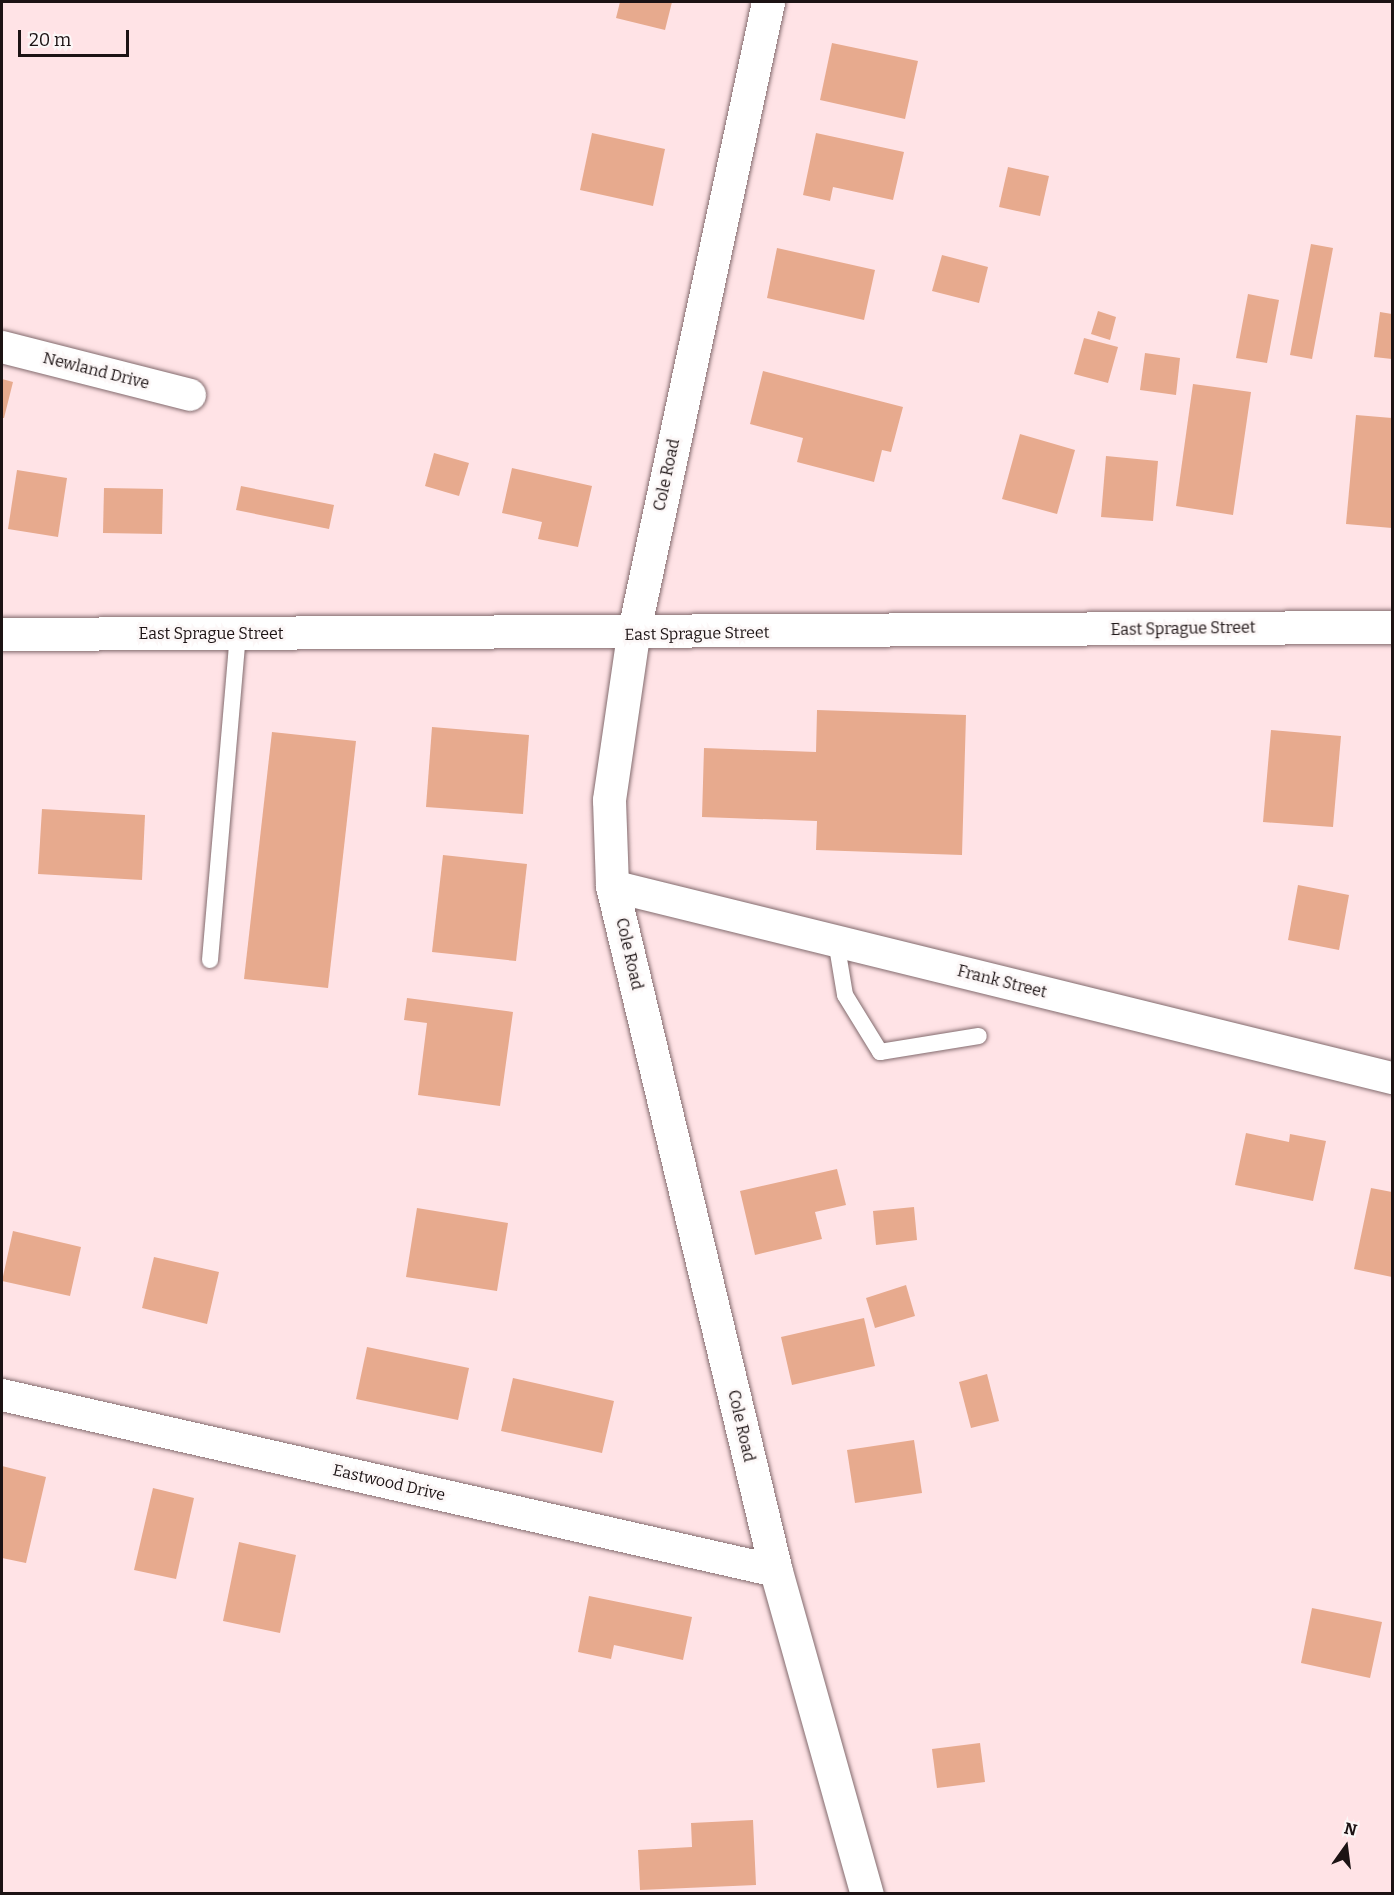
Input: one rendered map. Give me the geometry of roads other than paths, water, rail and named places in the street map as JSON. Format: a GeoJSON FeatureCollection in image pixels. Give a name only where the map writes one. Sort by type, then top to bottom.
{"type":"FeatureCollection","features":[{"type":"Feature","properties":{"kind":"street","name":"Cole Road"},"geometry":{"type":"LineString","coordinates":[[768,2],[633,635],[609,800],[612,886],[776,1571],[867,1893]]}},
{"type":"Feature","properties":{"kind":"street","name":"Newland Drive"},"geometry":{"type":"LineString","coordinates":[[2,347],[190,395]]}},
{"type":"Feature","properties":{"kind":"street","name":"East Sprague Street"},"geometry":{"type":"LineString","coordinates":[[2,634],[633,635],[1392,627]]}},
{"type":"Feature","properties":{"kind":"street","name":"Frank Street"},"geometry":{"type":"LineString","coordinates":[[612,886],[1392,1078]]}},
{"type":"Feature","properties":{"kind":"street","name":"Eastwood Drive"},"geometry":{"type":"LineString","coordinates":[[2,1395],[776,1571]]}},
{"type":"Feature","properties":{"kind":"lane"},"geometry":{"type":"LineString","coordinates":[[210,960],[238,634]]}},
{"type":"Feature","properties":{"kind":"lane"},"geometry":{"type":"LineString","coordinates":[[836,941],[844,995],[880,1052],[979,1036]]}}]}
